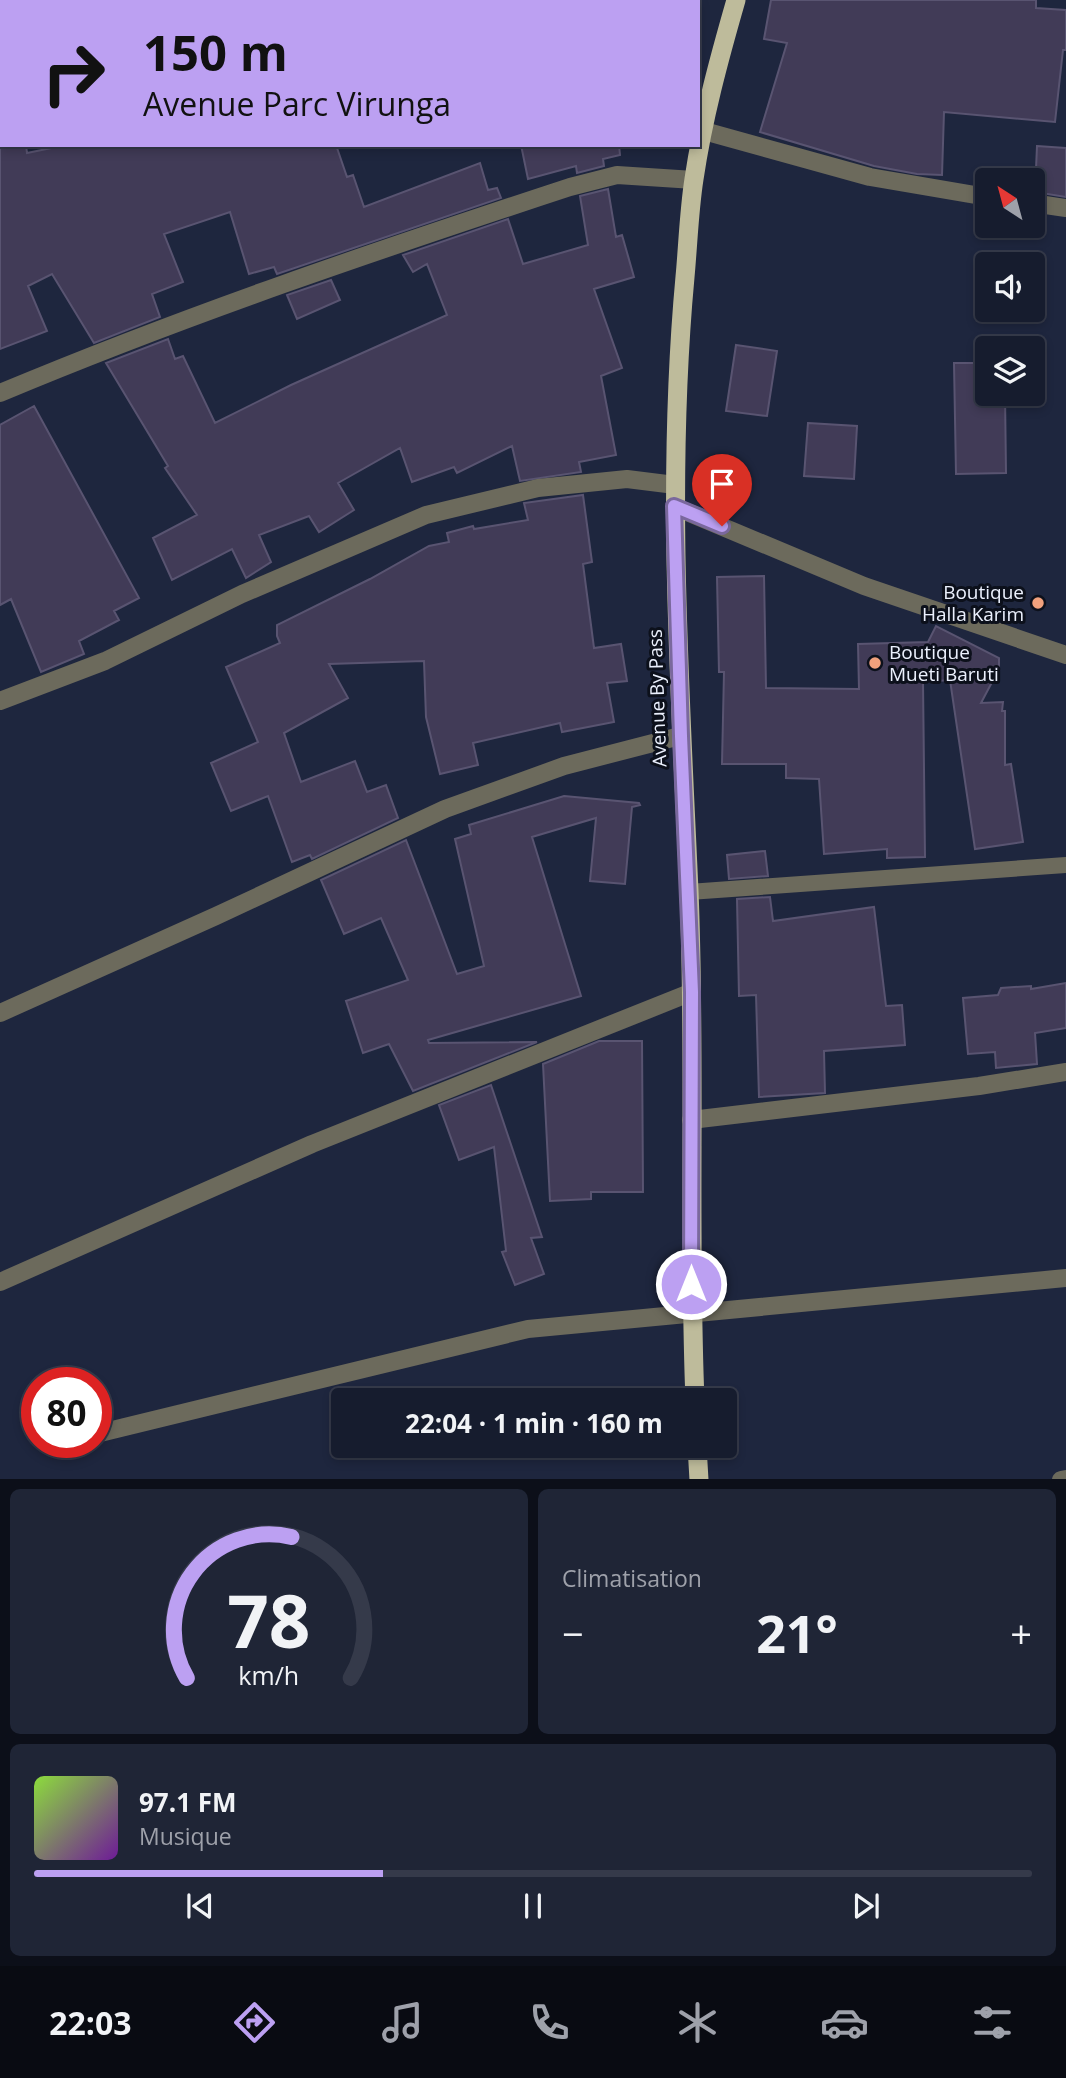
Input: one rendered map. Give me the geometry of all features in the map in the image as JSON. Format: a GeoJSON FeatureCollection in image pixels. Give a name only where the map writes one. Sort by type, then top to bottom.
{"type":"FeatureCollection","features":[{"type":"Feature","properties":{"kind":"highway","name":"Avenue By Pass"},"geometry":{"type":"LineString","coordinates":[[695,1388],[692,992],[674,506],[679,334],[694,180],[716,67],[736,0]]}},
{"type":"Feature","properties":{"kind":"highway"},"geometry":{"type":"LineString","coordinates":[[698,1458],[699,1479]]}},
{"type":"Feature","properties":{"kind":"street"},"geometry":{"type":"LineString","coordinates":[[704,131],[870,177],[975,195]]}},
{"type":"Feature","properties":{"kind":"street"},"geometry":{"type":"LineString","coordinates":[[0,393],[279,287],[570,187],[617,175],[694,180]]}},
{"type":"Feature","properties":{"kind":"street"},"geometry":{"type":"LineString","coordinates":[[1045,205],[1066,208]]}},
{"type":"Feature","properties":{"kind":"street"},"geometry":{"type":"LineString","coordinates":[[0,701],[105,660],[242,594],[426,514],[538,488],[627,479],[675,485]]}},
{"type":"Feature","properties":{"kind":"street"},"geometry":{"type":"LineString","coordinates":[[674,506],[864,586],[1066,654]]}},
{"type":"Feature","properties":{"kind":"street"},"geometry":{"type":"LineString","coordinates":[[0,1013],[445,809],[564,765],[681,736]]}},
{"type":"Feature","properties":{"kind":"street"},"geometry":{"type":"LineString","coordinates":[[0,1282],[312,1144],[692,992]]}},
{"type":"Feature","properties":{"kind":"street"},"geometry":{"type":"LineString","coordinates":[[691,1120],[979,1086],[1066,1072]]}},
{"type":"Feature","properties":{"kind":"street"},"geometry":{"type":"LineString","coordinates":[[112,1430],[528,1329],[692,1311],[1066,1278]]}},
{"type":"Feature","properties":{"kind":"lane"},"geometry":{"type":"LineString","coordinates":[[689,892],[1066,865]]}},
{"type":"Feature","properties":{"kind":"building"},"geometry":{"type":"Polygon","coordinates":[[[771,0],[1036,0],[1036,8],[1066,10],[1066,50],[1063,50],[1055,122],[944,112],[942,175],[917,174],[874,166],[760,132],[787,43],[764,39],[771,0]]]}},
{"type":"Feature","properties":{"kind":"building"},"geometry":{"type":"Polygon","coordinates":[[[1037,146],[1066,148],[1066,197],[1045,194],[1045,168],[1036,168],[1037,146]]]}},
{"type":"Feature","properties":{"kind":"building"},"geometry":{"type":"Polygon","coordinates":[[[0,147],[26,147],[27,153],[56,147],[337,147],[347,177],[353,175],[364,207],[480,163],[488,190],[497,188],[501,198],[277,274],[274,267],[249,274],[230,212],[164,234],[183,282],[152,294],[160,317],[94,343],[52,274],[28,286],[47,331],[0,349],[0,147]]]}},
{"type":"Feature","properties":{"kind":"building"},"geometry":{"type":"Polygon","coordinates":[[[521,147],[619,147],[620,155],[603,159],[604,166],[577,173],[576,166],[528,179],[521,147]]]}},
{"type":"Feature","properties":{"kind":"building"},"geometry":{"type":"Polygon","coordinates":[[[608,189],[616,237],[622,235],[634,277],[594,289],[622,368],[601,376],[616,455],[579,462],[581,472],[520,481],[512,446],[457,473],[454,467],[412,482],[400,448],[338,483],[354,510],[319,532],[309,516],[259,535],[271,562],[246,578],[232,549],[172,580],[153,538],[197,515],[165,468],[168,466],[106,363],[168,339],[175,359],[183,356],[215,423],[291,385],[447,315],[427,264],[413,272],[403,255],[508,219],[523,264],[588,245],[580,196],[608,189]]]}},
{"type":"Feature","properties":{"kind":"building"},"geometry":{"type":"Polygon","coordinates":[[[331,280],[340,300],[297,319],[287,295],[331,280]]]}},
{"type":"Feature","properties":{"kind":"building"},"geometry":{"type":"Polygon","coordinates":[[[736,345],[777,351],[767,416],[726,411],[736,345]]]}},
{"type":"Feature","properties":{"kind":"building"},"geometry":{"type":"Polygon","coordinates":[[[954,363],[975,363],[975,406],[1005,406],[1006,473],[956,474],[954,363]]]}},
{"type":"Feature","properties":{"kind":"building"},"geometry":{"type":"Polygon","coordinates":[[[34,406],[139,598],[114,611],[119,620],[79,641],[84,654],[41,672],[11,599],[0,605],[0,425],[34,406]]]}},
{"type":"Feature","properties":{"kind":"building"},"geometry":{"type":"Polygon","coordinates":[[[808,423],[857,426],[854,479],[804,476],[808,423]]]}},
{"type":"Feature","properties":{"kind":"building"},"geometry":{"type":"Polygon","coordinates":[[[583,495],[592,562],[583,564],[594,648],[621,644],[627,681],[607,683],[614,722],[562,732],[560,723],[473,743],[478,765],[440,774],[426,717],[424,661],[329,664],[348,698],[284,733],[301,782],[355,761],[367,792],[386,785],[398,818],[312,859],[310,855],[292,862],[268,796],[231,811],[211,763],[258,742],[226,667],[280,643],[277,625],[429,546],[449,542],[447,533],[473,526],[474,529],[528,520],[524,503],[583,495]]]}},
{"type":"Feature","properties":{"kind":"building"},"geometry":{"type":"Polygon","coordinates":[[[764,576],[766,688],[859,689],[858,644],[928,642],[936,626],[999,658],[999,669],[981,703],[1003,702],[1005,765],[1011,764],[1023,842],[975,849],[950,680],[923,682],[925,857],[887,858],[887,849],[824,854],[819,779],[786,778],[786,764],[722,764],[724,672],[719,672],[717,577],[764,576]]]}},
{"type":"Feature","properties":{"kind":"building"},"geometry":{"type":"Polygon","coordinates":[[[564,796],[640,805],[632,807],[625,884],[590,881],[596,818],[532,837],[581,996],[428,1040],[429,1043],[537,1042],[413,1091],[389,1044],[363,1053],[346,1001],[408,980],[381,918],[344,934],[321,880],[406,840],[457,974],[484,966],[455,839],[471,834],[469,825],[564,796]]]}},
{"type":"Feature","properties":{"kind":"building"},"geometry":{"type":"Polygon","coordinates":[[[765,851],[768,876],[729,879],[727,855],[765,851]]]}},
{"type":"Feature","properties":{"kind":"building"},"geometry":{"type":"Polygon","coordinates":[[[770,897],[773,921],[874,907],[886,1006],[902,1005],[905,1045],[824,1051],[825,1093],[759,1097],[756,995],[739,996],[737,899],[770,897]]]}},
{"type":"Feature","properties":{"kind":"building"},"geometry":{"type":"Polygon","coordinates":[[[1066,983],[1066,1028],[1035,1033],[1037,1064],[996,1068],[995,1052],[968,1054],[963,998],[998,995],[1001,988],[1031,986],[1031,989],[1066,983]]]}},
{"type":"Feature","properties":{"kind":"building"},"geometry":{"type":"Polygon","coordinates":[[[599,1041],[642,1041],[643,1192],[591,1192],[591,1199],[550,1201],[543,1064],[599,1041]]]}},
{"type":"Feature","properties":{"kind":"building"},"geometry":{"type":"Polygon","coordinates":[[[491,1085],[542,1237],[531,1238],[544,1274],[515,1285],[502,1252],[506,1251],[494,1147],[459,1160],[439,1105],[491,1085]]]}},
{"type":"Feature","properties":{"kind":"place","name":"Boutique Halla Karim"},"geometry":{"type":"Point","coordinates":[1038,603]}},
{"type":"Feature","properties":{"kind":"place","name":"Boutique Mueti Baruti"},"geometry":{"type":"Point","coordinates":[875,663]}},
{"type":"Feature","properties":{"kind":"route"},"geometry":{"type":"LineString","coordinates":[[691,1284],[692,992],[674,506],[722,526]]}}]}
